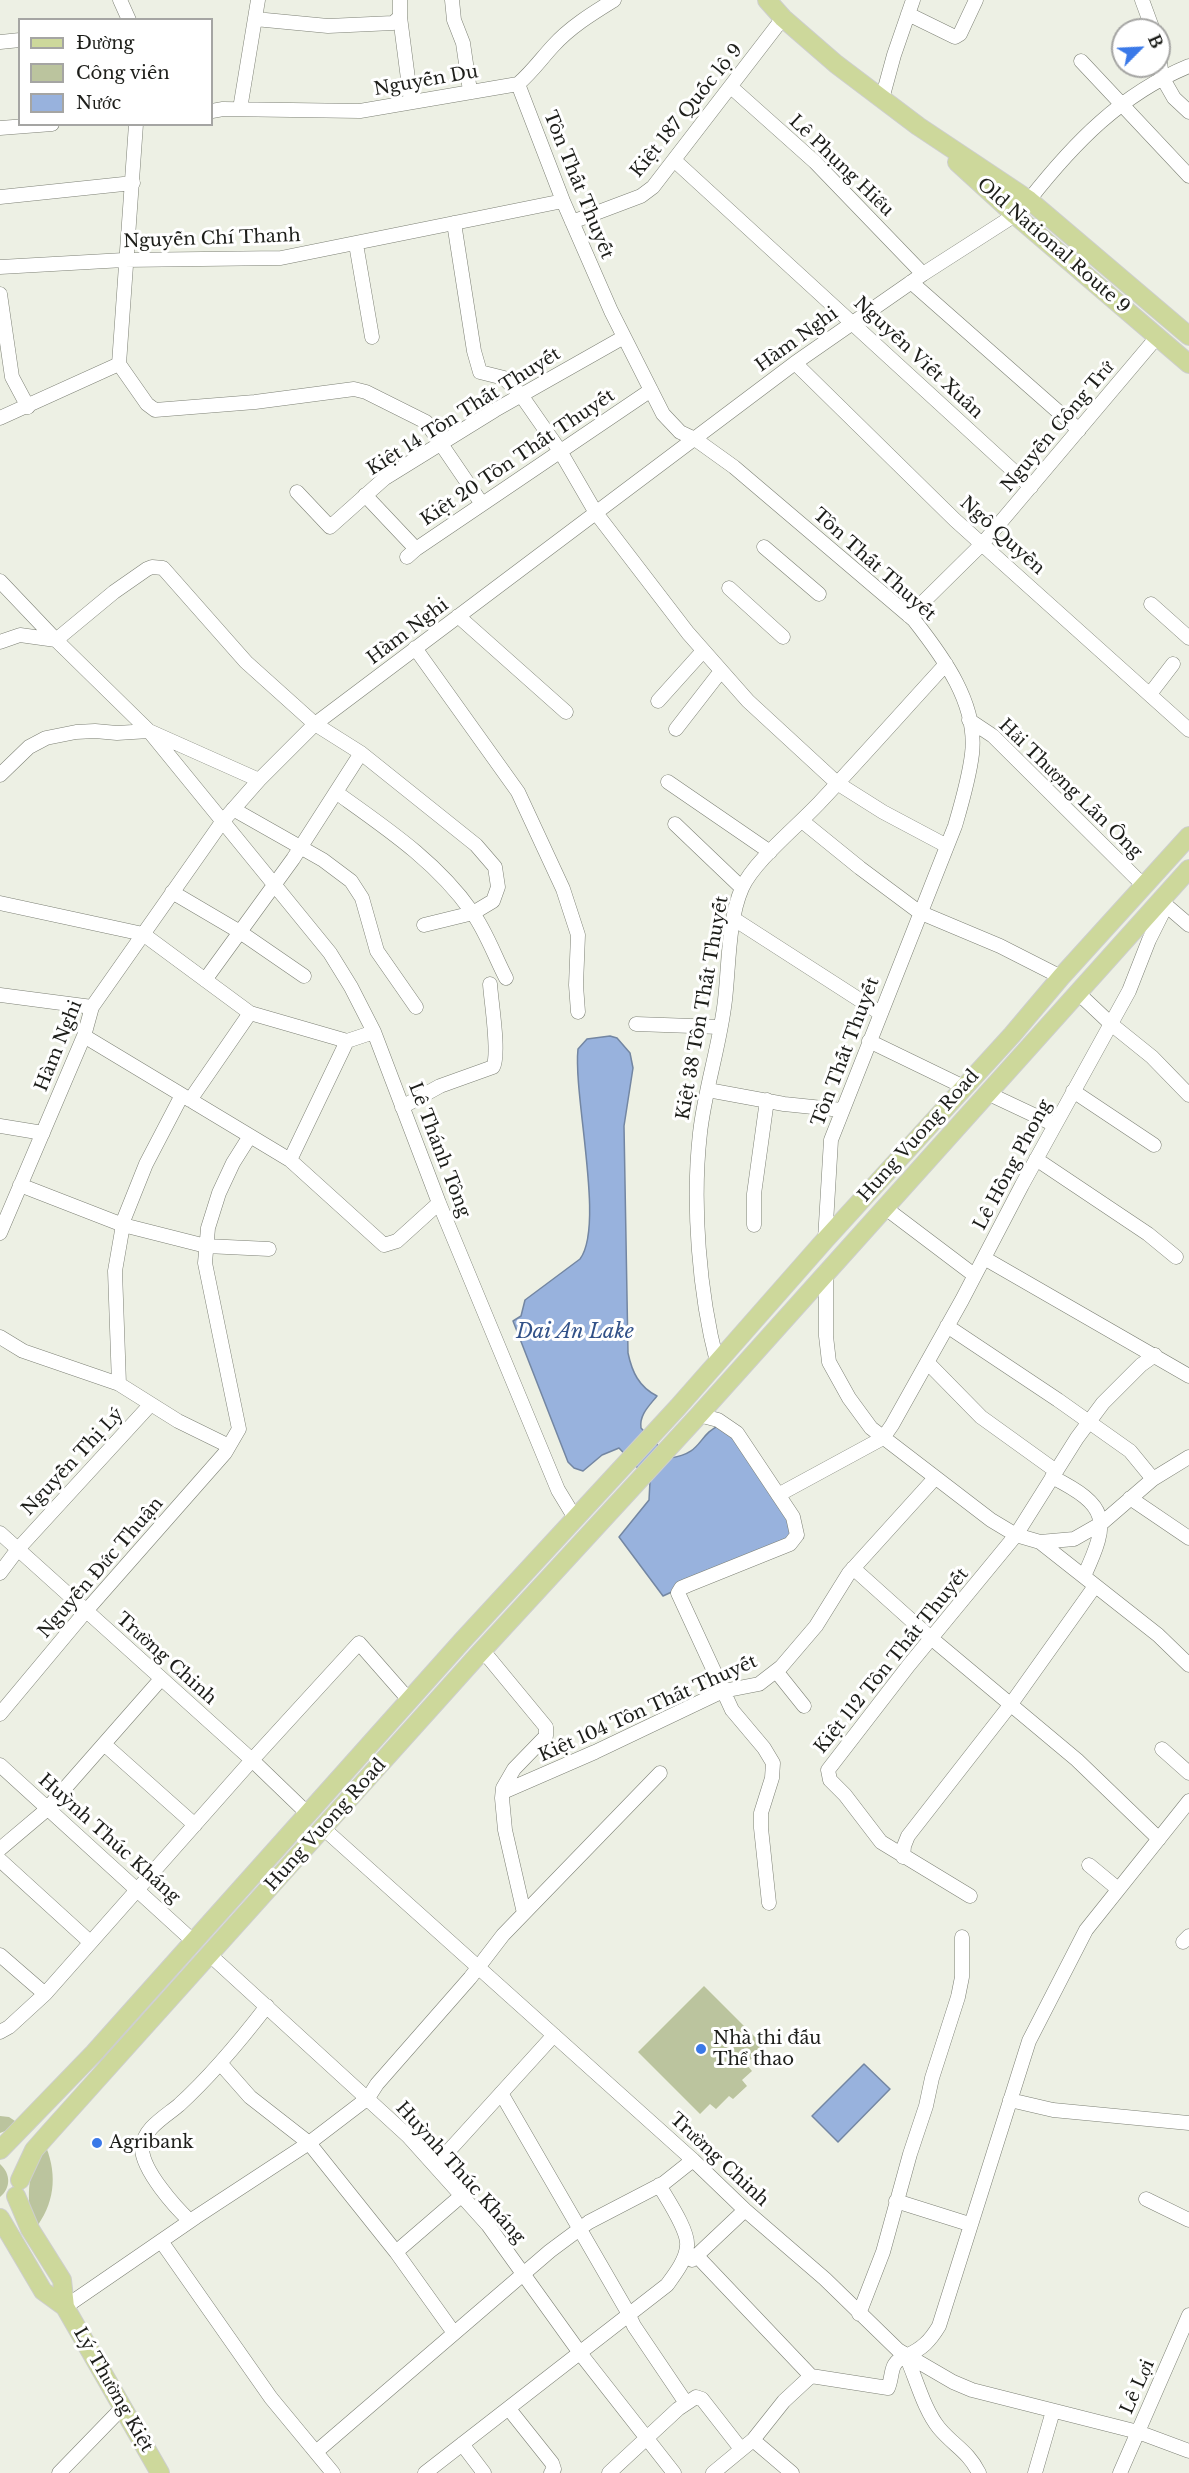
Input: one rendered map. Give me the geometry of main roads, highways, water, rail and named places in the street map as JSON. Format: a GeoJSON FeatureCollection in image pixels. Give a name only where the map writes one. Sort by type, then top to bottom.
{"type":"FeatureCollection","features":[{"type":"Feature","properties":{"kind":"main road","name":"Old National Route 9"},"geometry":{"type":"LineString","coordinates":[[774,6],[836,64],[882,99],[918,126],[1029,200],[1189,336]]}},
{"type":"Feature","properties":{"kind":"main road","name":"Old National Route 9"},"geometry":{"type":"LineString","coordinates":[[918,126],[1015,216],[1189,364]]}},
{"type":"Feature","properties":{"kind":"main road"},"geometry":{"type":"LineString","coordinates":[[1015,216],[1029,200]]}},
{"type":"Feature","properties":{"kind":"main road"},"geometry":{"type":"LineString","coordinates":[[1157,337],[1172,321]]}},
{"type":"Feature","properties":{"kind":"main road","name":"Hung Vuong Road"},"geometry":{"type":"LineString","coordinates":[[0,2151],[94,2053],[307,1813],[651,1436],[1189,836]]}},
{"type":"Feature","properties":{"kind":"main road","name":"Hung Vuong Road"},"geometry":{"type":"LineString","coordinates":[[18,2188],[34,2150],[479,1654],[699,1415],[1077,992],[1163,903],[1189,869]]}},
{"type":"Feature","properties":{"kind":"main road"},"geometry":{"type":"LineString","coordinates":[[1144,886],[1163,903]]}},
{"type":"Feature","properties":{"kind":"main road"},"geometry":{"type":"LineString","coordinates":[[1061,977],[1077,992]]}},
{"type":"Feature","properties":{"kind":"main road"},"geometry":{"type":"LineString","coordinates":[[964,1086],[984,1096]]}},
{"type":"Feature","properties":{"kind":"main road"},"geometry":{"type":"LineString","coordinates":[[825,1240],[826,1271]]}},
{"type":"Feature","properties":{"kind":"main road"},"geometry":{"type":"LineString","coordinates":[[575,1518],[592,1532]]}},
{"type":"Feature","properties":{"kind":"main road"},"geometry":{"type":"LineString","coordinates":[[463,1640],[479,1654]]}},
{"type":"Feature","properties":{"kind":"main road"},"geometry":{"type":"LineString","coordinates":[[409,1700],[426,1714]]}},
{"type":"Feature","properties":{"kind":"main road"},"geometry":{"type":"LineString","coordinates":[[307,1813],[323,1828]]}},
{"type":"Feature","properties":{"kind":"main road"},"geometry":{"type":"LineString","coordinates":[[193,1941],[210,1955]]}},
{"type":"Feature","properties":{"kind":"main road"},"geometry":{"type":"LineString","coordinates":[[94,2053],[110,2067]]}},
{"type":"Feature","properties":{"kind":"main road","name":"Lý Thường Kiệt"},"geometry":{"type":"LineString","coordinates":[[0,2151],[14,2162],[18,2188],[30,2229],[62,2280],[65,2307],[160,2473]]}},
{"type":"Feature","properties":{"kind":"main road"},"geometry":{"type":"LineString","coordinates":[[0,2210],[11,2203],[18,2188]]}},
{"type":"Feature","properties":{"kind":"main road","name":"Lý Thường Kiệt"},"geometry":{"type":"LineString","coordinates":[[0,2218],[43,2291],[65,2307]]}},
{"type":"Feature","properties":{"kind":"water","name":"Dai An Lake"},"geometry":{"type":"Polygon","coordinates":[[[610,1036],[617,1038],[630,1053],[633,1068],[624,1126],[628,1353],[637,1378],[645,1388],[657,1396],[643,1415],[641,1428],[670,1458],[688,1453],[720,1425],[728,1427],[802,1532],[663,1596],[619,1537],[649,1500],[650,1481],[619,1448],[602,1455],[583,1471],[574,1468],[568,1462],[513,1321],[521,1316],[525,1300],[580,1259],[587,1242],[590,1219],[589,1190],[578,1049],[587,1039],[610,1036]]]}},
{"type":"Feature","properties":{"kind":"water"},"geometry":{"type":"Polygon","coordinates":[[[864,2064],[890,2089],[838,2142],[812,2116],[864,2064]]]}},
{"type":"Feature","properties":{"kind":"place","name":"Nhà thi đấu Thể thao"},"geometry":{"type":"Point","coordinates":[701,2049]}},
{"type":"Feature","properties":{"kind":"place","name":"Agribank"},"geometry":{"type":"Point","coordinates":[97,2143]}}]}
